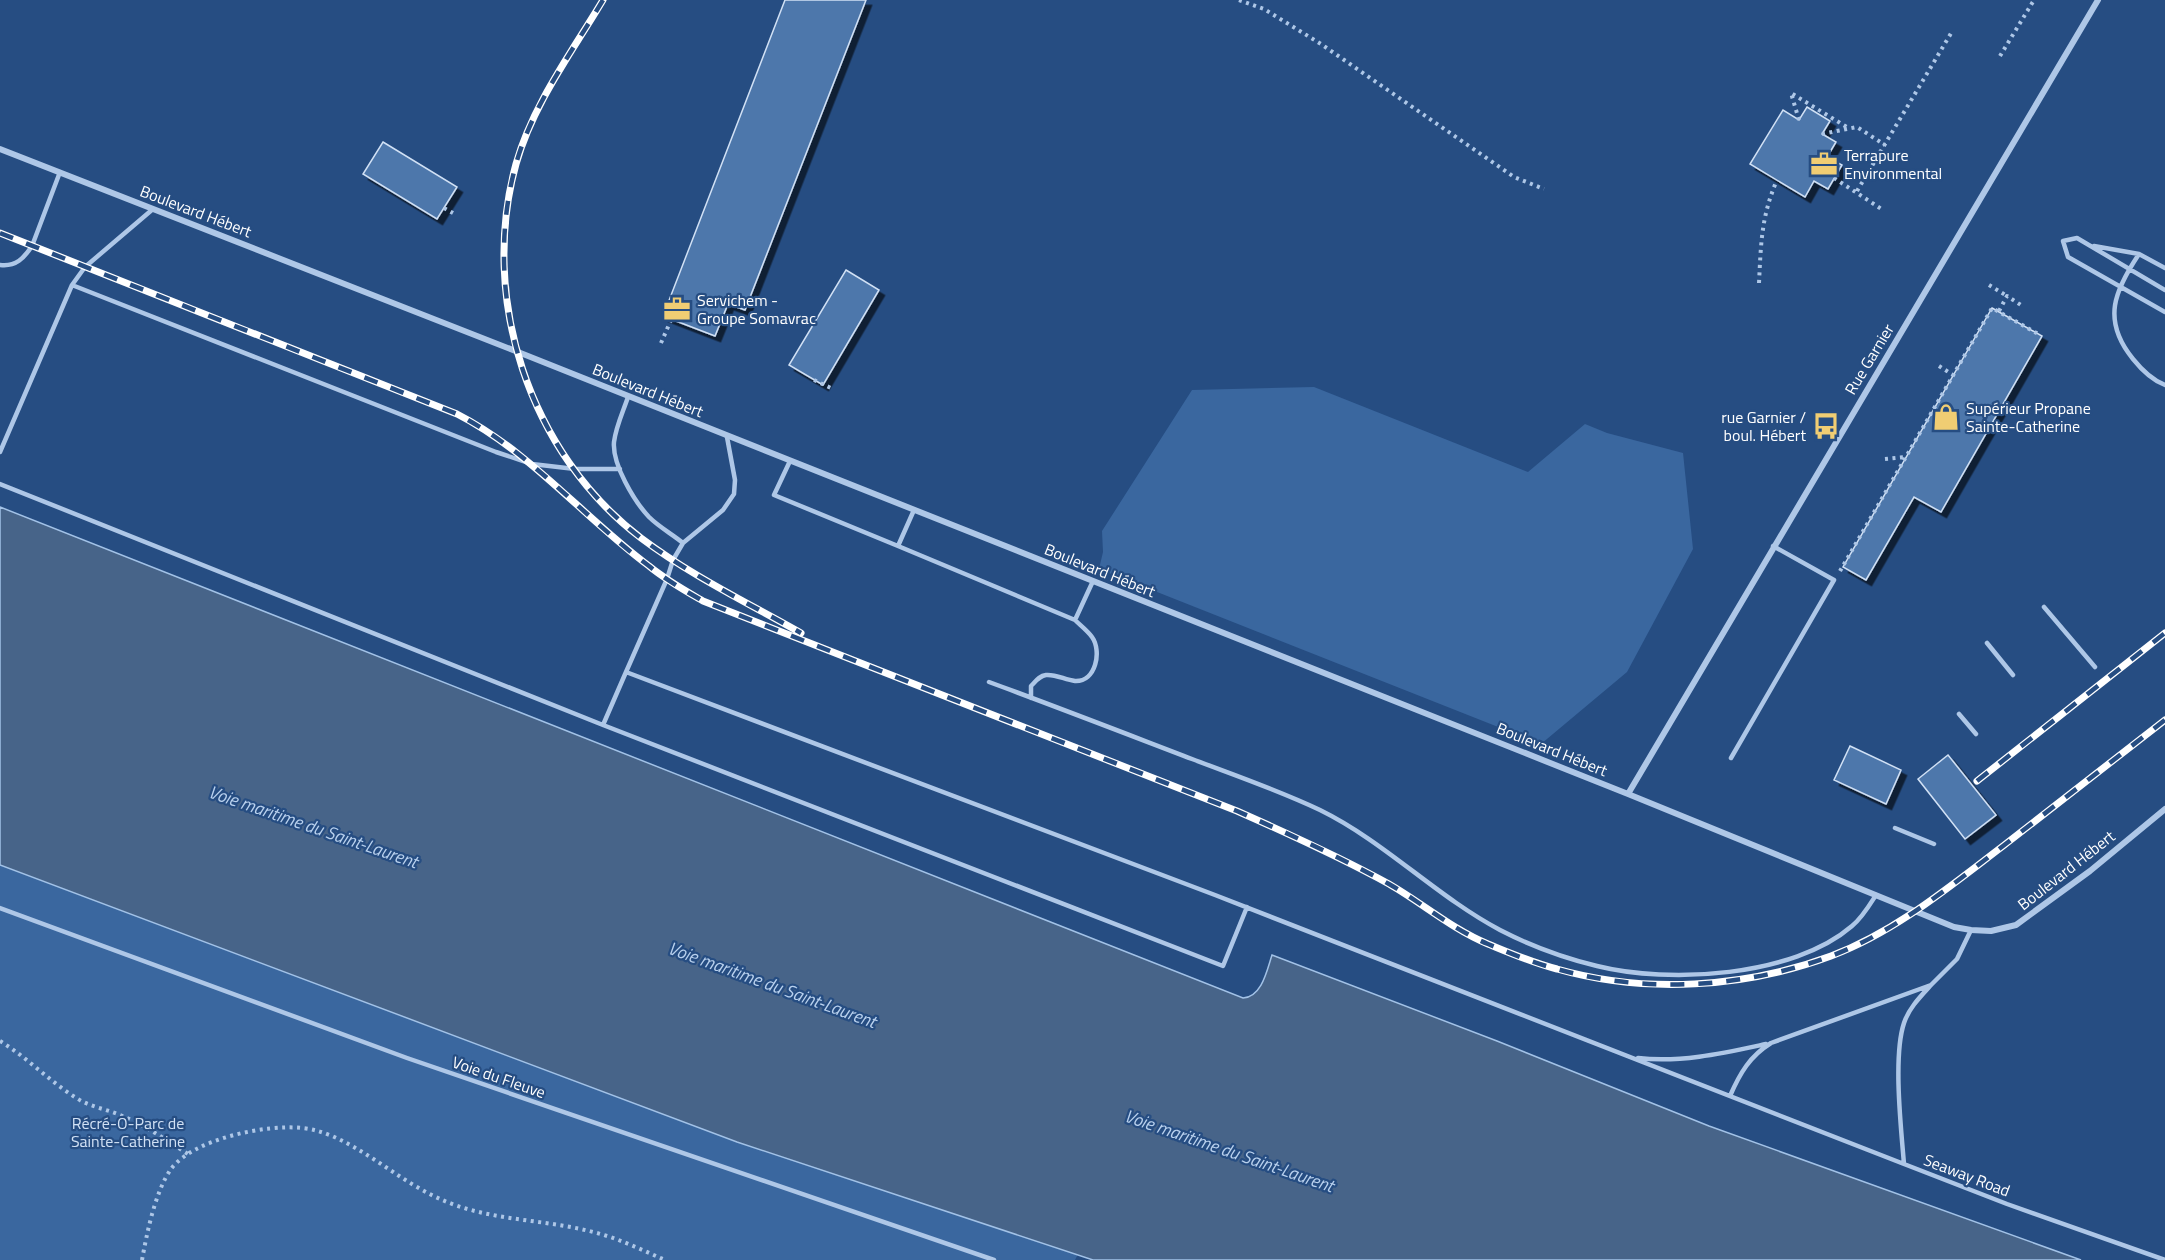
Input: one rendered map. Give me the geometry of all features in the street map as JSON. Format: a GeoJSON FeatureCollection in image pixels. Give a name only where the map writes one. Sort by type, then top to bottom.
{"type":"FeatureCollection","features":[{"type":"Feature","properties":{"kind":"street","name":"Rue Garnier"},"geometry":{"type":"LineString","coordinates":[[1628,794],[2098,0]]}},
{"type":"Feature","properties":{"kind":"street","name":"Boulevard Hébert"},"geometry":{"type":"LineString","coordinates":[[0,149],[1628,794],[1954,927],[1991,932],[2016,926],[2165,809]]}},
{"type":"Feature","properties":{"kind":"lane"},"geometry":{"type":"LineString","coordinates":[[0,265],[15,264],[26,256],[32,246],[60,172]]}},
{"type":"Feature","properties":{"kind":"lane"},"geometry":{"type":"LineString","coordinates":[[0,452],[72,285],[85,267],[153,209]]}},
{"type":"Feature","properties":{"kind":"lane"},"geometry":{"type":"LineString","coordinates":[[2165,290],[2077,238],[2063,241],[2068,256],[2165,312]]}},
{"type":"Feature","properties":{"kind":"lane"},"geometry":{"type":"LineString","coordinates":[[2092,246],[2139,254],[2165,268]]}},
{"type":"Feature","properties":{"kind":"lane"},"geometry":{"type":"LineString","coordinates":[[2139,254],[2119,286],[2114,305],[2114,318],[2117,333],[2138,366],[2165,385]]}},
{"type":"Feature","properties":{"kind":"lane"},"geometry":{"type":"LineString","coordinates":[[72,285],[485,448],[532,464],[575,469],[620,469]]}},
{"type":"Feature","properties":{"kind":"lane"},"geometry":{"type":"LineString","coordinates":[[628,397],[617,426],[614,444],[620,469],[634,498],[650,518],[682,543]]}},
{"type":"Feature","properties":{"kind":"lane"},"geometry":{"type":"LineString","coordinates":[[603,725],[682,543],[723,510],[734,494],[735,480],[727,436]]}},
{"type":"Feature","properties":{"kind":"lane"},"geometry":{"type":"LineString","coordinates":[[790,461],[774,495],[1075,620],[1093,638],[1097,657],[1094,669],[1086,678],[1076,681],[1048,675],[1039,678],[1031,686],[1032,698]]}},
{"type":"Feature","properties":{"kind":"lane"},"geometry":{"type":"LineString","coordinates":[[0,484],[603,725],[1223,966],[1247,907]]}},
{"type":"Feature","properties":{"kind":"lane"},"geometry":{"type":"LineString","coordinates":[[898,546],[914,510]]}},
{"type":"Feature","properties":{"kind":"lane"},"geometry":{"type":"LineString","coordinates":[[1731,758],[1834,580],[1773,546]]}},
{"type":"Feature","properties":{"kind":"lane"},"geometry":{"type":"LineString","coordinates":[[1075,620],[1093,581]]}},
{"type":"Feature","properties":{"kind":"lane"},"geometry":{"type":"LineString","coordinates":[[2044,607],[2094,668]]}},
{"type":"Feature","properties":{"kind":"lane"},"geometry":{"type":"LineString","coordinates":[[1987,643],[2013,675]]}},
{"type":"Feature","properties":{"kind":"lane"},"geometry":{"type":"LineString","coordinates":[[626,672],[1247,907],[1904,1164]]}},
{"type":"Feature","properties":{"kind":"lane"},"geometry":{"type":"LineString","coordinates":[[989,682],[1257,784],[1320,811],[1369,838],[1467,911],[1502,931],[1560,955],[1598,967],[1649,974],[1705,974],[1748,970],[1800,956],[1834,939],[1852,927],[1876,895]]}},
{"type":"Feature","properties":{"kind":"lane"},"geometry":{"type":"LineString","coordinates":[[1959,714],[1976,734]]}},
{"type":"Feature","properties":{"kind":"lane"},"geometry":{"type":"LineString","coordinates":[[1895,828],[1934,844]]}},
{"type":"Feature","properties":{"kind":"lane","name":"Voie du Fleuve"},"geometry":{"type":"LineString","coordinates":[[0,908],[407,1058],[994,1260]]}},
{"type":"Feature","properties":{"kind":"lane","name":"Seaway Road"},"geometry":{"type":"LineString","coordinates":[[1971,930],[1957,959],[1915,1002],[1904,1023],[1900,1042],[1900,1103],[1904,1164],[2007,1204],[2165,1260]]}},
{"type":"Feature","properties":{"kind":"lane"},"geometry":{"type":"LineString","coordinates":[[1630,1057],[1665,1059],[1710,1056],[1772,1043],[1931,985]]}},
{"type":"Feature","properties":{"kind":"lane"},"geometry":{"type":"LineString","coordinates":[[1730,1096],[1739,1074],[1746,1065],[1760,1050],[1772,1043]]}},
{"type":"Feature","properties":{"kind":"path"},"geometry":{"type":"LineString","coordinates":[[1239,0],[1264,9],[1321,44],[1514,177],[1544,189]]}},
{"type":"Feature","properties":{"kind":"path"},"geometry":{"type":"LineString","coordinates":[[2000,56],[2034,0]]}},
{"type":"Feature","properties":{"kind":"path"},"geometry":{"type":"LineString","coordinates":[[1857,191],[1953,30]]}},
{"type":"Feature","properties":{"kind":"path"},"geometry":{"type":"LineString","coordinates":[[1799,120],[1791,93],[1850,129]]}},
{"type":"Feature","properties":{"kind":"path"},"geometry":{"type":"LineString","coordinates":[[1822,134],[1857,127],[1885,145]]}},
{"type":"Feature","properties":{"kind":"path"},"geometry":{"type":"LineString","coordinates":[[1834,178],[1883,210]]}},
{"type":"Feature","properties":{"kind":"path"},"geometry":{"type":"LineString","coordinates":[[1759,283],[1762,232],[1767,203],[1777,180]]}},
{"type":"Feature","properties":{"kind":"path"},"geometry":{"type":"LineString","coordinates":[[444,208],[453,213]]}},
{"type":"Feature","properties":{"kind":"path"},"geometry":{"type":"LineString","coordinates":[[1989,285],[2024,307]]}},
{"type":"Feature","properties":{"kind":"path"},"geometry":{"type":"LineString","coordinates":[[1999,311],[2007,296]]}},
{"type":"Feature","properties":{"kind":"path"},"geometry":{"type":"LineString","coordinates":[[1843,567],[1992,308],[2040,335]]}},
{"type":"Feature","properties":{"kind":"path"},"geometry":{"type":"LineString","coordinates":[[661,344],[670,320]]}},
{"type":"Feature","properties":{"kind":"path"},"geometry":{"type":"LineString","coordinates":[[1939,366],[1953,375]]}},
{"type":"Feature","properties":{"kind":"path"},"geometry":{"type":"LineString","coordinates":[[814,380],[833,389]]}},
{"type":"Feature","properties":{"kind":"path"},"geometry":{"type":"LineString","coordinates":[[1885,459],[1906,457]]}},
{"type":"Feature","properties":{"kind":"path"},"geometry":{"type":"LineString","coordinates":[[0,1041],[79,1100],[148,1128],[188,1154]]}},
{"type":"Feature","properties":{"kind":"path"},"geometry":{"type":"LineString","coordinates":[[142,1260],[153,1213],[171,1168],[188,1154],[215,1139],[300,1127],[319,1130],[356,1149],[408,1184],[435,1198],[484,1214],[592,1232],[613,1238],[665,1260]]}},
{"type":"Feature","properties":{"kind":"green space"},"geometry":{"type":"Polygon","coordinates":[[[1314,387],[1528,472],[1585,424],[1607,433],[1683,453],[1693,549],[1627,672],[1541,744],[1099,569],[1103,552],[1102,531],[1192,390],[1314,387]]]}},
{"type":"Feature","properties":{"kind":"green space","name":"Récré-O-Parc de Sainte-Catherine"},"geometry":{"type":"Polygon","coordinates":[[[0,865],[737,1142],[1078,1254],[1075,1260],[0,1260],[0,865]]]}},
{"type":"Feature","properties":{"kind":"water","name":"Voie maritime du Saint-Laurent"},"geometry":{"type":"Polygon","coordinates":[[[0,507],[1243,998],[1255,993],[1259,988],[1272,955],[1497,1041],[1709,1126],[2081,1260],[1093,1260],[737,1142],[0,865],[0,507]]]}},
{"type":"Feature","properties":{"kind":"building"},"geometry":{"type":"Polygon","coordinates":[[[785,0],[866,0],[745,310],[728,304],[715,336],[663,316],[785,0]]]}},
{"type":"Feature","properties":{"kind":"building"},"geometry":{"type":"Polygon","coordinates":[[[1807,107],[1830,121],[1822,134],[1836,142],[1827,157],[1842,165],[1828,189],[1814,181],[1805,197],[1750,164],[1783,110],[1799,120],[1807,107]]]}},
{"type":"Feature","properties":{"kind":"building"},"geometry":{"type":"Polygon","coordinates":[[[383,142],[457,187],[437,219],[363,174],[383,142]]]}},
{"type":"Feature","properties":{"kind":"building"},"geometry":{"type":"Polygon","coordinates":[[[846,270],[879,290],[823,385],[789,365],[846,270]]]}},
{"type":"Feature","properties":{"kind":"building"},"geometry":{"type":"Polygon","coordinates":[[[1992,308],[2042,336],[1941,512],[1914,497],[1866,580],[1843,567],[1992,308]]]}},
{"type":"Feature","properties":{"kind":"building"},"geometry":{"type":"Polygon","coordinates":[[[1850,746],[1901,770],[1886,804],[1834,780],[1850,746]]]}},
{"type":"Feature","properties":{"kind":"building"},"geometry":{"type":"Polygon","coordinates":[[[1948,755],[1996,815],[1965,839],[1918,779],[1948,755]]]}},
{"type":"Feature","properties":{"kind":"railway"},"geometry":{"type":"LineString","coordinates":[[603,0],[543,99],[532,120],[516,164],[506,215],[504,267],[510,319],[523,369],[542,418],[569,463],[602,503],[641,538],[679,564],[801,633]]}},
{"type":"Feature","properties":{"kind":"railway"},"geometry":{"type":"LineString","coordinates":[[0,233],[457,414],[484,429],[509,447],[625,547],[662,576],[703,601],[1237,811],[1371,874],[1475,938],[1539,964],[1591,977],[1660,984],[1730,981],[1798,967],[1855,946],[1899,921],[1942,892],[2165,720]]}},
{"type":"Feature","properties":{"kind":"railway"},"geometry":{"type":"LineString","coordinates":[[1977,781],[2165,633]]}},
{"type":"Feature","properties":{"kind":"place","name":"Terrapure Environmental"},"geometry":{"type":"Point","coordinates":[1824,164]}},
{"type":"Feature","properties":{"kind":"place","name":"Servichem - Groupe Somavrac"},"geometry":{"type":"Point","coordinates":[677,309]}},
{"type":"Feature","properties":{"kind":"place","name":"Supérieur Propane Sainte-Catherine"},"geometry":{"type":"Point","coordinates":[1946,417]}},
{"type":"Feature","properties":{"kind":"place","name":"rue Garnier / boul. Hébert"},"geometry":{"type":"Point","coordinates":[1826,426]}}]}
